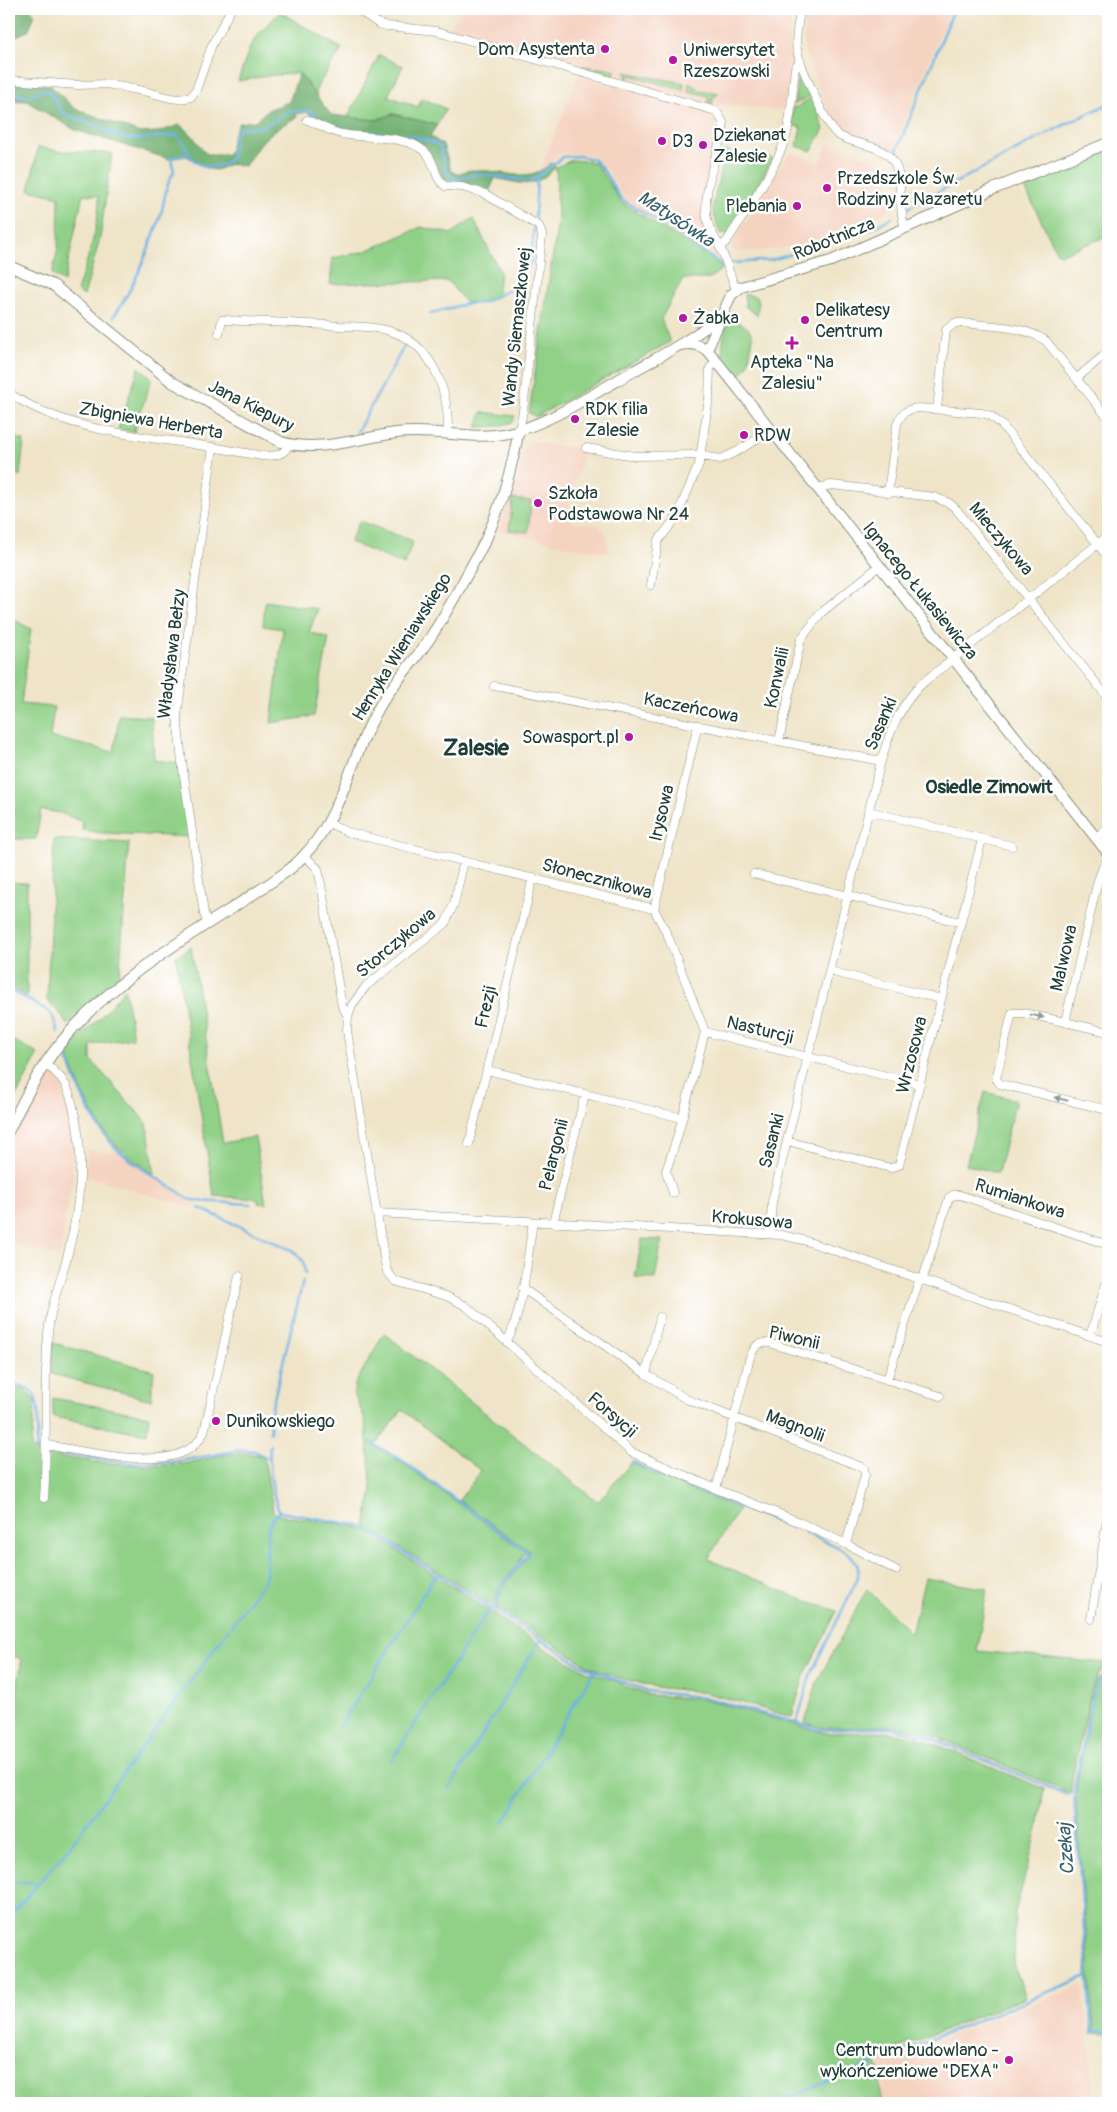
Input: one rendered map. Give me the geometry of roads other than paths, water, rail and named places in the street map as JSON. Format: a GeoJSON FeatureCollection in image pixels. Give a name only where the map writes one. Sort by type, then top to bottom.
{"type":"FeatureCollection","features":[{"type":"Feature","properties":{"kind":"street"},"geometry":{"type":"LineString","coordinates":[[9,80],[78,85],[107,84],[179,100],[191,97],[196,90],[217,34],[230,9]]}},
{"type":"Feature","properties":{"kind":"street"},"geometry":{"type":"LineString","coordinates":[[357,9],[379,24],[438,31],[716,111],[721,117],[723,129],[706,206],[708,224],[724,256],[736,290],[731,295],[707,350],[695,344],[679,346]]}},
{"type":"Feature","properties":{"kind":"street"},"geometry":{"type":"LineString","coordinates":[[800,9],[796,43],[800,60],[832,130],[841,137],[887,154],[895,164],[905,228]]}},
{"type":"Feature","properties":{"kind":"street"},"geometry":{"type":"LineString","coordinates":[[720,247],[727,241],[768,175],[784,141],[795,68],[800,60]]}},
{"type":"Feature","properties":{"kind":"street","name":"Wandy Siemaszkowej"},"geometry":{"type":"LineString","coordinates":[[307,120],[343,134],[384,138],[418,146],[429,155],[439,179],[445,186],[462,187],[483,193],[539,226],[542,235],[523,411],[519,430]]}},
{"type":"Feature","properties":{"kind":"street","name":"Robotnicza"},"geometry":{"type":"LineString","coordinates":[[736,290],[746,285],[820,266],[991,190],[1108,143]]}},
{"type":"Feature","properties":{"kind":"street","name":"Jana Kiepury"},"geometry":{"type":"LineString","coordinates":[[9,266],[31,274],[58,288],[172,382],[281,442],[317,445],[412,431],[497,435],[519,430]]}},
{"type":"Feature","properties":{"kind":"street"},"geometry":{"type":"LineString","coordinates":[[519,430],[536,424],[577,403],[679,346],[724,312]]}},
{"type":"Feature","properties":{"kind":"street"},"geometry":{"type":"LineString","coordinates":[[219,334],[222,320],[382,330],[402,335],[413,342],[428,358],[441,383],[448,413],[448,432]]}},
{"type":"Feature","properties":{"kind":"street"},"geometry":{"type":"LineString","coordinates":[[937,408],[944,338],[946,330],[955,323],[1018,330],[1038,336],[1046,341],[1108,418]]}},
{"type":"Feature","properties":{"kind":"street","name":"Ignacego Łukasiewicza"},"geometry":{"type":"LineString","coordinates":[[707,350],[1108,853]]}},
{"type":"Feature","properties":{"kind":"street"},"geometry":{"type":"LineString","coordinates":[[1077,378],[1108,352]]}},
{"type":"Feature","properties":{"kind":"street"},"geometry":{"type":"LineString","coordinates":[[651,585],[658,541],[680,511],[701,457],[709,398],[710,368],[716,361]]}},
{"type":"Feature","properties":{"kind":"street","name":"Zbigniewa Herberta"},"geometry":{"type":"LineString","coordinates":[[9,393],[35,409],[60,420],[140,437],[271,456],[280,455],[289,444]]}},
{"type":"Feature","properties":{"kind":"street"},"geometry":{"type":"LineString","coordinates":[[888,493],[900,418],[912,408],[937,408],[982,414],[997,420],[1108,557]]}},
{"type":"Feature","properties":{"kind":"street","name":"Henryka Wieniawskiego"},"geometry":{"type":"LineString","coordinates":[[9,1130],[25,1097],[68,1033],[112,991],[152,959],[268,885],[305,856],[329,823],[376,713],[390,689],[432,636],[486,539],[506,484],[519,430]]}},
{"type":"Feature","properties":{"kind":"street"},"geometry":{"type":"LineString","coordinates":[[586,448],[636,456],[721,459],[728,457],[771,430]]}},
{"type":"Feature","properties":{"kind":"street","name":"Władysława Bełzy"},"geometry":{"type":"LineString","coordinates":[[208,924],[204,914],[177,716],[213,447]]}},
{"type":"Feature","properties":{"kind":"street","name":"Mieczykowa"},"geometry":{"type":"LineString","coordinates":[[817,488],[832,485],[934,497],[949,503],[956,508],[1108,695]]}},
{"type":"Feature","properties":{"kind":"street","name":"Sasanki"},"geometry":{"type":"LineString","coordinates":[[770,1234],[772,1202],[868,811],[891,730],[905,703],[918,687],[1108,536]]}},
{"type":"Feature","properties":{"kind":"street","name":"Konwalii"},"geometry":{"type":"LineString","coordinates":[[779,740],[801,639],[817,617],[879,566]]}},
{"type":"Feature","properties":{"kind":"street","name":"Kaczeńcowa"},"geometry":{"type":"LineString","coordinates":[[494,686],[881,761]]}},
{"type":"Feature","properties":{"kind":"street","name":"Irysowa"},"geometry":{"type":"LineString","coordinates":[[654,909],[698,725]]}},
{"type":"Feature","properties":{"kind":"street"},"geometry":{"type":"LineString","coordinates":[[868,811],[1012,846]]}},
{"type":"Feature","properties":{"kind":"street","name":"Słonecznikowa"},"geometry":{"type":"LineString","coordinates":[[329,823],[348,832],[533,877],[654,909],[668,936],[705,1032]]}},
{"type":"Feature","properties":{"kind":"street"},"geometry":{"type":"LineString","coordinates":[[1096,838],[1108,827]]}},
{"type":"Feature","properties":{"kind":"street","name":"Wrzosowa"},"geometry":{"type":"LineString","coordinates":[[787,1141],[891,1168],[897,1167],[900,1163],[982,838]]}},
{"type":"Feature","properties":{"kind":"street","name":"Storczykowa"},"geometry":{"type":"LineString","coordinates":[[305,856],[318,869],[342,1006],[348,1016]]}},
{"type":"Feature","properties":{"kind":"street","name":"Malwowa"},"geometry":{"type":"LineString","coordinates":[[1065,1022],[1098,880],[1108,859]]}},
{"type":"Feature","properties":{"kind":"street","name":"Storczykowa"},"geometry":{"type":"LineString","coordinates":[[376,1213],[347,1030],[348,1016],[357,997],[366,986],[445,924],[452,912],[464,861]]}},
{"type":"Feature","properties":{"kind":"street"},"geometry":{"type":"LineString","coordinates":[[754,874],[960,922]]}},
{"type":"Feature","properties":{"kind":"street","name":"Frezji"},"geometry":{"type":"LineString","coordinates":[[469,1144],[533,877]]}},
{"type":"Feature","properties":{"kind":"street"},"geometry":{"type":"LineString","coordinates":[[829,971],[941,999]]}},
{"type":"Feature","properties":{"kind":"street"},"geometry":{"type":"LineString","coordinates":[[1108,1032],[1023,1013],[1012,1013],[996,1079],[1000,1084],[1108,1110]]}},
{"type":"Feature","properties":{"kind":"street"},"geometry":{"type":"LineString","coordinates":[[673,1193],[666,1170],[705,1032]]}},
{"type":"Feature","properties":{"kind":"street","name":"Nasturcji"},"geometry":{"type":"LineString","coordinates":[[705,1032],[808,1057]]}},
{"type":"Feature","properties":{"kind":"street"},"geometry":{"type":"LineString","coordinates":[[808,1057],[920,1084]]}},
{"type":"Feature","properties":{"kind":"street"},"geometry":{"type":"LineString","coordinates":[[44,1498],[47,1445],[48,1334],[55,1295],[69,1250],[79,1191],[80,1163],[77,1120],[71,1095],[61,1077],[45,1065]]}},
{"type":"Feature","properties":{"kind":"street"},"geometry":{"type":"LineString","coordinates":[[487,1070],[682,1118]]}},
{"type":"Feature","properties":{"kind":"street","name":"Pelargonii"},"geometry":{"type":"LineString","coordinates":[[553,1223],[584,1094]]}},
{"type":"Feature","properties":{"kind":"street","name":"Rumiankowa"},"geometry":{"type":"LineString","coordinates":[[921,1280],[949,1198],[953,1195],[960,1195],[1108,1245]]}},
{"type":"Feature","properties":{"kind":"street","name":"Krokusowa"},"geometry":{"type":"LineString","coordinates":[[376,1213],[770,1234],[802,1240],[1108,1342]]}},
{"type":"Feature","properties":{"kind":"street","name":"Forsycji"},"geometry":{"type":"LineString","coordinates":[[376,1213],[385,1263],[390,1276],[403,1284],[446,1296],[466,1306],[622,1446],[644,1459],[792,1519],[896,1570]]}},
{"type":"Feature","properties":{"kind":"street"},"geometry":{"type":"LineString","coordinates":[[507,1342],[522,1288],[533,1222]]}},
{"type":"Feature","properties":{"kind":"street"},"geometry":{"type":"LineString","coordinates":[[47,1445],[137,1458],[176,1455],[192,1447],[204,1432],[240,1276]]}},
{"type":"Feature","properties":{"kind":"street"},"geometry":{"type":"LineString","coordinates":[[1090,1336],[1108,1277]]}},
{"type":"Feature","properties":{"kind":"street"},"geometry":{"type":"LineString","coordinates":[[888,1380],[921,1280]]}},
{"type":"Feature","properties":{"kind":"street","name":"Magnolii"},"geometry":{"type":"LineString","coordinates":[[522,1288],[646,1374],[686,1399],[864,1468],[865,1475],[846,1544]]}},
{"type":"Feature","properties":{"kind":"street"},"geometry":{"type":"LineString","coordinates":[[646,1374],[660,1317]]}},
{"type":"Feature","properties":{"kind":"street","name":"Piwonii"},"geometry":{"type":"LineString","coordinates":[[716,1489],[750,1357],[754,1346],[760,1343],[769,1343],[940,1396]]}},
{"type":"Feature","properties":{"kind":"street"},"geometry":{"type":"LineString","coordinates":[[1091,1619],[1108,1514]]}},
{"type":"Feature","properties":{"kind":"waterway"},"geometry":{"type":"LineString","coordinates":[[897,150],[954,9]]}},
{"type":"Feature","properties":{"kind":"waterway","name":"Matysówka"},"geometry":{"type":"LineString","coordinates":[[9,71],[14,89],[24,97],[48,90],[63,113],[126,138],[139,139],[176,135],[181,139],[195,162],[212,167],[223,164],[232,157],[234,134],[239,128],[262,127],[291,111],[310,111],[323,121],[350,131],[415,136],[436,144],[440,146],[446,172],[455,180],[475,174],[531,181],[563,157],[579,156],[593,159],[602,168],[621,199],[671,229],[721,264],[772,260],[865,232],[891,218]]}},
{"type":"Feature","properties":{"kind":"waterway","name":"Matysówka"},"geometry":{"type":"LineString","coordinates":[[908,208],[1054,130],[1108,104]]}},
{"type":"Feature","properties":{"kind":"waterway"},"geometry":{"type":"LineString","coordinates":[[113,317],[133,283],[155,231],[166,189],[174,172],[171,158],[189,154]]}},
{"type":"Feature","properties":{"kind":"waterway"},"geometry":{"type":"LineString","coordinates":[[535,219],[537,178]]}},
{"type":"Feature","properties":{"kind":"waterway"},"geometry":{"type":"LineString","coordinates":[[430,314],[465,304],[483,303],[509,290],[531,263],[534,227]]}},
{"type":"Feature","properties":{"kind":"waterway"},"geometry":{"type":"LineString","coordinates":[[357,432],[406,343]]}},
{"type":"Feature","properties":{"kind":"waterway"},"geometry":{"type":"LineString","coordinates":[[9,989],[48,1011],[53,1017],[58,1032]]}},
{"type":"Feature","properties":{"kind":"waterway"},"geometry":{"type":"LineString","coordinates":[[67,1057],[81,1094],[93,1117],[107,1139],[124,1155],[189,1199],[251,1204]]}},
{"type":"Feature","properties":{"kind":"waterway"},"geometry":{"type":"LineString","coordinates":[[199,1208],[292,1250],[303,1261],[305,1274]]}},
{"type":"Feature","properties":{"kind":"waterway"},"geometry":{"type":"LineString","coordinates":[[270,1433],[271,1411],[303,1281]]}},
{"type":"Feature","properties":{"kind":"waterway"},"geometry":{"type":"LineString","coordinates":[[9,1383],[31,1391],[37,1401],[36,1449],[41,1451]]}},
{"type":"Feature","properties":{"kind":"waterway"},"geometry":{"type":"LineString","coordinates":[[371,1443],[400,1459],[529,1553],[500,1588],[495,1611]]}},
{"type":"Feature","properties":{"kind":"waterway"},"geometry":{"type":"LineString","coordinates":[[270,1445],[270,1470],[274,1497],[280,1512],[362,1526],[581,1665],[647,1691],[707,1698],[822,1730],[890,1728],[924,1735],[1068,1795]]}},
{"type":"Feature","properties":{"kind":"waterway"},"geometry":{"type":"LineString","coordinates":[[51,1453],[136,1463],[174,1462],[240,1450],[254,1451],[268,1458]]}},
{"type":"Feature","properties":{"kind":"waterway"},"geometry":{"type":"LineString","coordinates":[[632,1461],[657,1474],[793,1528]]}},
{"type":"Feature","properties":{"kind":"waterway"},"geometry":{"type":"LineString","coordinates":[[13,1913],[67,1850],[264,1581],[270,1524],[280,1512]]}},
{"type":"Feature","properties":{"kind":"waterway"},"geometry":{"type":"LineString","coordinates":[[797,1722],[810,1676],[857,1580],[858,1572],[857,1564],[849,1554],[835,1545],[805,1533]]}},
{"type":"Feature","properties":{"kind":"waterway"},"geometry":{"type":"LineString","coordinates":[[339,1728],[436,1574]]}},
{"type":"Feature","properties":{"kind":"waterway"},"geometry":{"type":"LineString","coordinates":[[391,1761],[490,1608]]}},
{"type":"Feature","properties":{"kind":"waterway"},"geometry":{"type":"LineString","coordinates":[[449,1789],[540,1640]]}},
{"type":"Feature","properties":{"kind":"waterway","name":"Czekaj"},"geometry":{"type":"LineString","coordinates":[[1092,2034],[1074,1797],[1075,1782],[1096,1687],[1108,1668]]}},
{"type":"Feature","properties":{"kind":"waterway"},"geometry":{"type":"LineString","coordinates":[[503,1823],[594,1671]]}},
{"type":"Feature","properties":{"kind":"waterway"},"geometry":{"type":"LineString","coordinates":[[9,1882],[39,1883]]}},
{"type":"Feature","properties":{"kind":"waterway"},"geometry":{"type":"LineString","coordinates":[[776,2103],[1087,1976]]}},
{"type":"Feature","properties":{"kind":"waterway"},"geometry":{"type":"LineString","coordinates":[[1092,2031],[1108,2031]]}},
{"type":"Feature","properties":{"kind":"place","name":"Dom Asystenta"},"geometry":{"type":"Point","coordinates":[605,49]}},
{"type":"Feature","properties":{"kind":"place","name":"Uniwersytet Rzeszowski"},"geometry":{"type":"Point","coordinates":[673,60]}},
{"type":"Feature","properties":{"kind":"place","name":"D3"},"geometry":{"type":"Point","coordinates":[662,141]}},
{"type":"Feature","properties":{"kind":"place","name":"Dziekanat Zalesie"},"geometry":{"type":"Point","coordinates":[703,145]}},
{"type":"Feature","properties":{"kind":"place","name":"Przedszkole Św. Rodziny z Nazaretu"},"geometry":{"type":"Point","coordinates":[827,188]}},
{"type":"Feature","properties":{"kind":"place","name":"Plebania"},"geometry":{"type":"Point","coordinates":[797,206]}},
{"type":"Feature","properties":{"kind":"place","name":"Żabka"},"geometry":{"type":"Point","coordinates":[683,318]}},
{"type":"Feature","properties":{"kind":"place","name":"Delikatesy Centrum"},"geometry":{"type":"Point","coordinates":[805,320]}},
{"type":"Feature","properties":{"kind":"place","name":"Apteka \"Na Zalesiu\""},"geometry":{"type":"Point","coordinates":[792,343]}},
{"type":"Feature","properties":{"kind":"place","name":"RDK filia Zalesie"},"geometry":{"type":"Point","coordinates":[575,419]}},
{"type":"Feature","properties":{"kind":"place","name":"RDW"},"geometry":{"type":"Point","coordinates":[744,435]}},
{"type":"Feature","properties":{"kind":"place","name":"Szkoła Podstawowa Nr 24"},"geometry":{"type":"Point","coordinates":[538,503]}},
{"type":"Feature","properties":{"kind":"place","name":"Sowasport.pl"},"geometry":{"type":"Point","coordinates":[629,737]}},
{"type":"Feature","properties":{"kind":"place","name":"Dunikowskiego"},"geometry":{"type":"Point","coordinates":[216,1421]}},
{"type":"Feature","properties":{"kind":"place","name":"Centrum budowlano - wykończeniowe \"DEXA\""},"geometry":{"type":"Point","coordinates":[1009,2060]}},
{"type":"Feature","properties":{"kind":"district","name":"Zalesie"},"geometry":{"type":"Point","coordinates":[476,748]}},
{"type":"Feature","properties":{"kind":"district","name":"Osiedle Zimowit"},"geometry":{"type":"Point","coordinates":[989,787]}}]}
